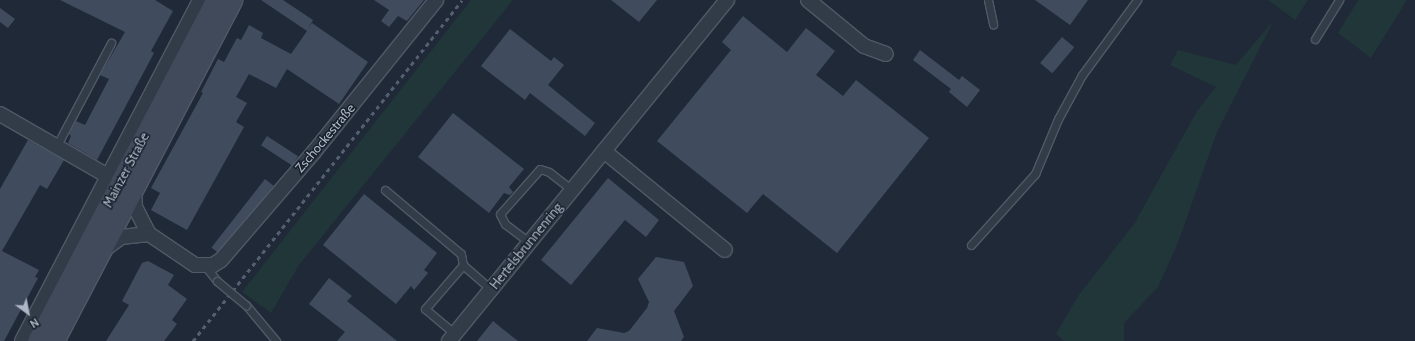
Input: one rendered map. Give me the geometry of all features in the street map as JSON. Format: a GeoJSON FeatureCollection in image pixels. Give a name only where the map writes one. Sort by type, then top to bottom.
{"type":"FeatureCollection","features":[{"type":"Feature","properties":{"kind":"main road","name":"Mainzer Straße"},"geometry":{"type":"LineString","coordinates":[[37,341],[215,0]]}},
{"type":"Feature","properties":{"kind":"main road","name":"Mainzer Straße"},"geometry":{"type":"LineString","coordinates":[[54,341],[232,0]]}},
{"type":"Feature","properties":{"kind":"street","name":"Mainzer Straße"},"geometry":{"type":"LineString","coordinates":[[22,341],[200,0]]}},
{"type":"Feature","properties":{"kind":"street","name":"Zschockestraße"},"geometry":{"type":"LineString","coordinates":[[206,267],[221,260],[304,164],[436,0]]}},
{"type":"Feature","properties":{"kind":"street"},"geometry":{"type":"LineString","coordinates":[[808,0],[864,46],[886,54]]}},
{"type":"Feature","properties":{"kind":"street","name":"Hertelsbrunnenring"},"geometry":{"type":"LineString","coordinates":[[452,337],[725,1]]}},
{"type":"Feature","properties":{"kind":"street"},"geometry":{"type":"LineString","coordinates":[[0,114],[108,176]]}},
{"type":"Feature","properties":{"kind":"street"},"geometry":{"type":"LineString","coordinates":[[604,151],[726,250]]}},
{"type":"Feature","properties":{"kind":"street"},"geometry":{"type":"LineString","coordinates":[[134,188],[135,207],[149,234],[190,262],[206,267]]}},
{"type":"Feature","properties":{"kind":"street"},"geometry":{"type":"LineString","coordinates":[[101,251],[121,237],[149,234]]}},
{"type":"Feature","properties":{"kind":"lane"},"geometry":{"type":"LineString","coordinates":[[988,0],[992,24]]}},
{"type":"Feature","properties":{"kind":"lane"},"geometry":{"type":"LineString","coordinates":[[971,245],[1035,174],[1058,119],[1082,75],[1137,0]]}},
{"type":"Feature","properties":{"kind":"lane"},"geometry":{"type":"LineString","coordinates":[[1314,39],[1339,0]]}},
{"type":"Feature","properties":{"kind":"lane"},"geometry":{"type":"LineString","coordinates":[[56,147],[111,43]]}},
{"type":"Feature","properties":{"kind":"lane"},"geometry":{"type":"LineString","coordinates":[[529,242],[505,224],[500,214],[540,169],[549,172],[572,190]]}},
{"type":"Feature","properties":{"kind":"lane"},"geometry":{"type":"LineString","coordinates":[[385,190],[461,254],[462,265],[491,289]]}},
{"type":"Feature","properties":{"kind":"lane"},"geometry":{"type":"LineString","coordinates":[[452,337],[425,309],[462,265]]}},
{"type":"Feature","properties":{"kind":"lane"},"geometry":{"type":"LineString","coordinates":[[206,267],[216,282],[246,305],[276,341]]}},
{"type":"Feature","properties":{"kind":"green space"},"geometry":{"type":"Polygon","coordinates":[[[471,0],[513,0],[299,265],[271,313],[242,292],[471,0]]]}},
{"type":"Feature","properties":{"kind":"green space"},"geometry":{"type":"Polygon","coordinates":[[[1268,0],[1308,0],[1295,20],[1268,0]]]}},
{"type":"Feature","properties":{"kind":"green space"},"geometry":{"type":"Polygon","coordinates":[[[1358,0],[1407,0],[1371,58],[1338,33],[1358,0]]]}},
{"type":"Feature","properties":{"kind":"green space"},"geometry":{"type":"Polygon","coordinates":[[[1274,20],[1217,132],[1178,243],[1158,287],[1124,323],[1124,341],[1064,341],[1056,334],[1078,296],[1134,224],[1197,111],[1216,87],[1170,65],[1178,50],[1236,65],[1274,20]]]}},
{"type":"Feature","properties":{"kind":"building"},"geometry":{"type":"Polygon","coordinates":[[[60,0],[155,0],[173,11],[151,51],[154,53],[97,160],[68,143],[71,136],[69,134],[76,121],[85,125],[109,79],[100,75],[125,32],[60,0]]]}},
{"type":"Feature","properties":{"kind":"building"},"geometry":{"type":"Polygon","coordinates":[[[261,0],[283,0],[313,20],[308,29],[312,23],[368,62],[339,104],[287,69],[276,88],[249,74],[236,97],[247,103],[236,122],[244,127],[187,230],[151,210],[160,193],[151,188],[203,93],[201,92],[218,59],[224,62],[237,38],[241,40],[249,25],[263,33],[261,38],[291,54],[307,31],[261,0]]]}},
{"type":"Feature","properties":{"kind":"building"},"geometry":{"type":"Polygon","coordinates":[[[374,0],[424,0],[407,21],[398,16],[389,27],[381,21],[389,10],[374,0]]]}},
{"type":"Feature","properties":{"kind":"building"},"geometry":{"type":"Polygon","coordinates":[[[611,0],[657,0],[639,22],[611,0]]]}},
{"type":"Feature","properties":{"kind":"building"},"geometry":{"type":"Polygon","coordinates":[[[1035,0],[1088,0],[1070,25],[1035,0]]]}},
{"type":"Feature","properties":{"kind":"building"},"geometry":{"type":"Polygon","coordinates":[[[0,8],[15,19],[8,28],[0,22],[0,8]]]}},
{"type":"Feature","properties":{"kind":"building"},"geometry":{"type":"Polygon","coordinates":[[[743,16],[787,52],[806,28],[835,51],[816,75],[843,96],[856,80],[929,138],[837,253],[763,194],[747,213],[657,141],[731,50],[722,42],[743,16]]]}},
{"type":"Feature","properties":{"kind":"building"},"geometry":{"type":"Polygon","coordinates":[[[510,29],[551,61],[554,57],[564,65],[548,85],[595,123],[585,136],[530,93],[525,100],[481,66],[510,29]]]}},
{"type":"Feature","properties":{"kind":"building"},"geometry":{"type":"Polygon","coordinates":[[[1062,37],[1074,47],[1052,73],[1040,63],[1062,37]]]}},
{"type":"Feature","properties":{"kind":"building"},"geometry":{"type":"Polygon","coordinates":[[[920,50],[959,80],[962,76],[980,90],[967,107],[949,92],[951,89],[913,60],[920,50]]]}},
{"type":"Feature","properties":{"kind":"building"},"geometry":{"type":"Polygon","coordinates":[[[453,113],[524,169],[509,187],[513,192],[510,195],[504,193],[489,213],[418,157],[453,113]]]}},
{"type":"Feature","properties":{"kind":"building"},"geometry":{"type":"Polygon","coordinates":[[[267,136],[298,156],[292,165],[261,145],[267,136]]]}},
{"type":"Feature","properties":{"kind":"building"},"geometry":{"type":"Polygon","coordinates":[[[28,140],[64,160],[47,189],[40,185],[2,251],[39,270],[35,277],[38,278],[4,341],[0,341],[0,189],[28,140]]]}},
{"type":"Feature","properties":{"kind":"building"},"geometry":{"type":"Polygon","coordinates":[[[608,178],[659,220],[646,237],[625,220],[571,285],[541,260],[608,178]]]}},
{"type":"Feature","properties":{"kind":"building"},"geometry":{"type":"Polygon","coordinates":[[[265,179],[274,186],[220,254],[211,248],[265,179]]]}},
{"type":"Feature","properties":{"kind":"building"},"geometry":{"type":"Polygon","coordinates":[[[364,194],[437,253],[424,270],[428,273],[414,290],[411,286],[396,304],[323,245],[364,194]]]}},
{"type":"Feature","properties":{"kind":"building"},"geometry":{"type":"Polygon","coordinates":[[[656,257],[684,262],[693,286],[674,311],[684,337],[681,341],[587,341],[597,328],[624,333],[629,331],[647,308],[649,302],[638,279],[656,257]]]}},
{"type":"Feature","properties":{"kind":"building"},"geometry":{"type":"Polygon","coordinates":[[[148,261],[174,275],[168,285],[187,299],[172,320],[177,324],[164,341],[106,341],[129,305],[122,301],[142,263],[148,261]]]}},
{"type":"Feature","properties":{"kind":"building"},"geometry":{"type":"Polygon","coordinates":[[[329,278],[352,296],[347,301],[397,341],[337,341],[345,332],[309,304],[329,278]]]}},
{"type":"Feature","properties":{"kind":"building"},"geometry":{"type":"Polygon","coordinates":[[[493,321],[504,330],[518,341],[477,341],[493,321]]]}},
{"type":"Feature","properties":{"kind":"railway"},"geometry":{"type":"LineString","coordinates":[[193,341],[462,0]]}}]}
